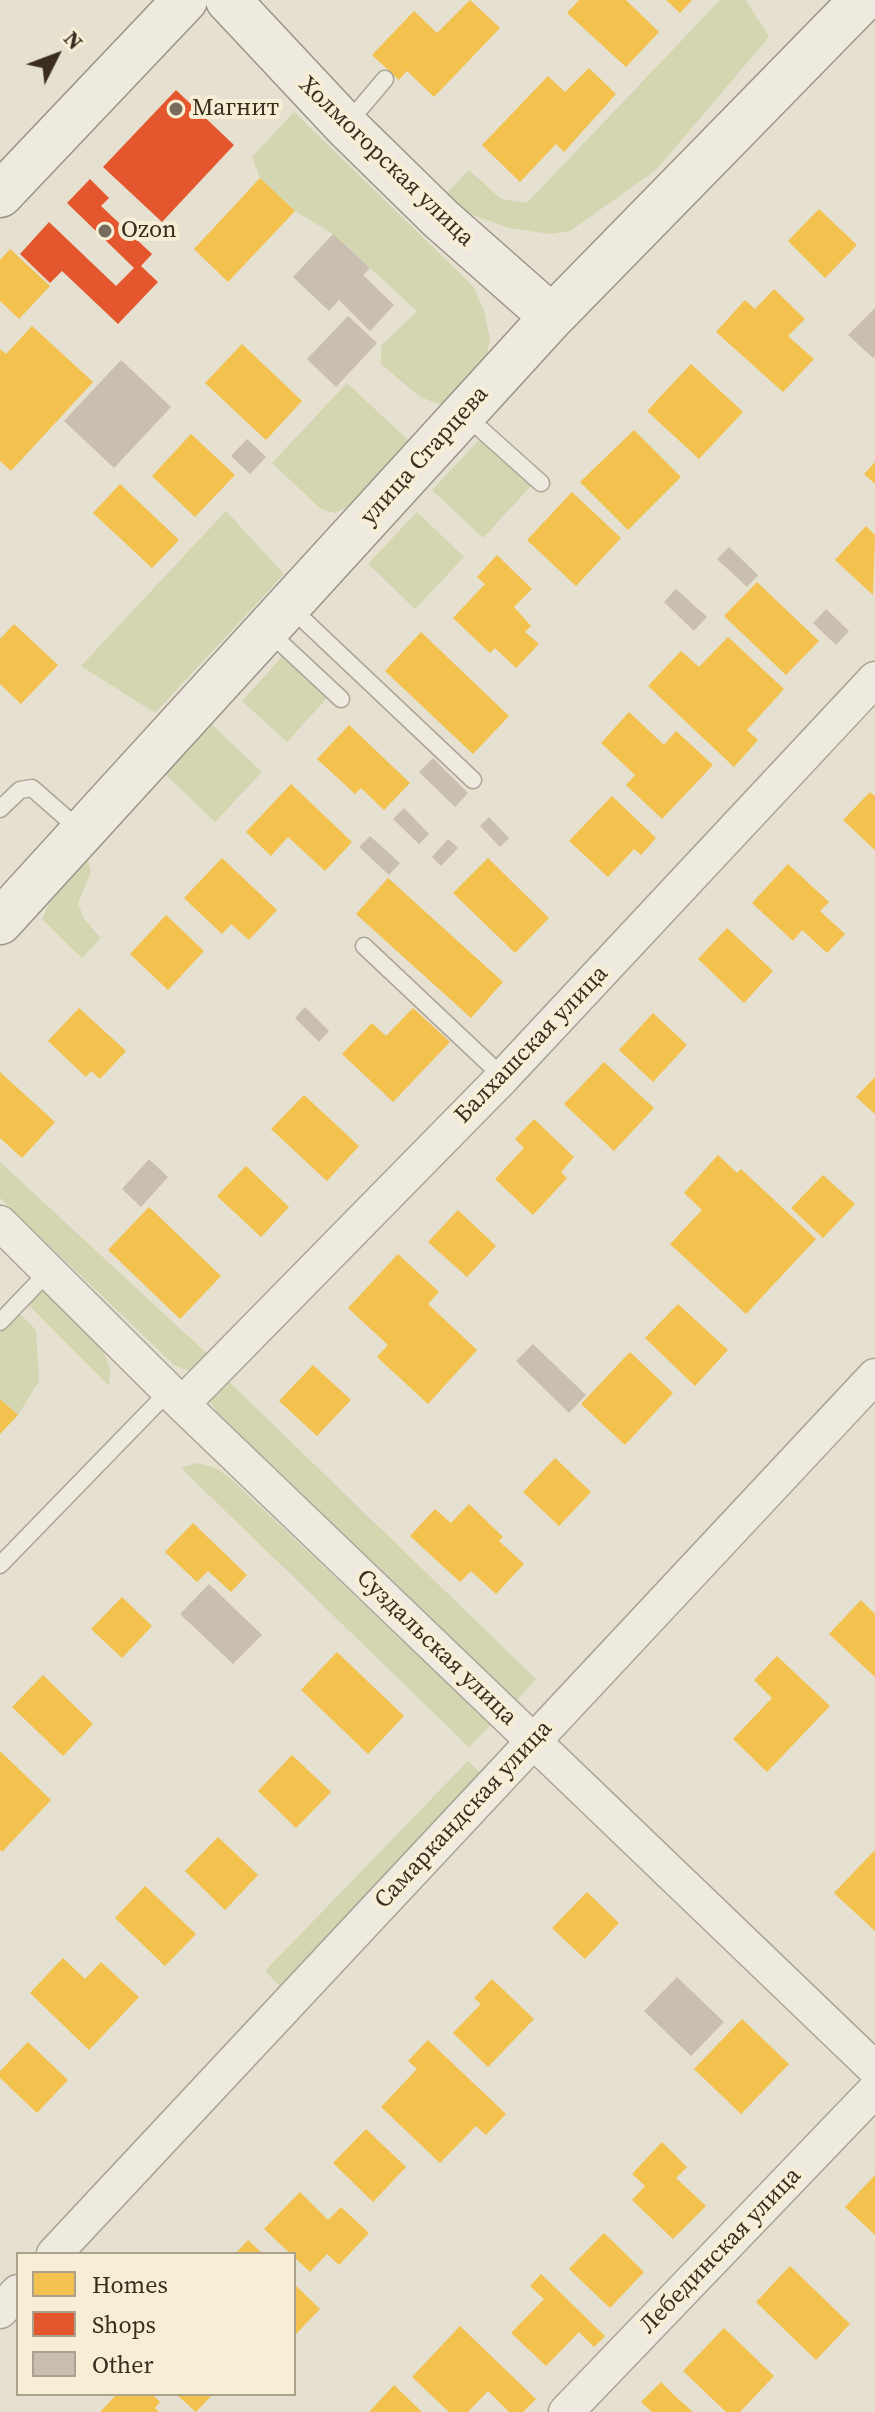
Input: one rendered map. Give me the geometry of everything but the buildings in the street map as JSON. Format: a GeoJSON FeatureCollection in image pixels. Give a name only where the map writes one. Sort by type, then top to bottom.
{"type":"FeatureCollection","features":[{"type":"Feature","properties":{"kind":"street"},"geometry":{"type":"LineString","coordinates":[[0,195],[185,0]]}},
{"type":"Feature","properties":{"kind":"street","name":"Холмогорская улица"},"geometry":{"type":"LineString","coordinates":[[228,0],[346,126],[441,219],[552,317]]}},
{"type":"Feature","properties":{"kind":"street","name":"улица Старцева"},"geometry":{"type":"LineString","coordinates":[[0,922],[552,317],[862,0]]}},
{"type":"Feature","properties":{"kind":"street","name":"Балхашская улица"},"geometry":{"type":"LineString","coordinates":[[175,1397],[503,1077],[875,679]]}},
{"type":"Feature","properties":{"kind":"street","name":"Суздальская улица"},"geometry":{"type":"LineString","coordinates":[[2,1229],[875,2069]]}},
{"type":"Feature","properties":{"kind":"street","name":"Самаркандская улица"},"geometry":{"type":"LineString","coordinates":[[56,2252],[875,1376]]}},
{"type":"Feature","properties":{"kind":"street","name":"Лебединская улица"},"geometry":{"type":"LineString","coordinates":[[566,2412],[875,2090]]}},
{"type":"Feature","properties":{"kind":"street"},"geometry":{"type":"LineString","coordinates":[[0,2311],[16,2294]]}},
{"type":"Feature","properties":{"kind":"lane"},"geometry":{"type":"LineString","coordinates":[[346,126],[385,79]]}},
{"type":"Feature","properties":{"kind":"lane"},"geometry":{"type":"LineString","coordinates":[[464,414],[541,483]]}},
{"type":"Feature","properties":{"kind":"lane"},"geometry":{"type":"LineString","coordinates":[[277,618],[341,699]]}},
{"type":"Feature","properties":{"kind":"lane"},"geometry":{"type":"LineString","coordinates":[[277,618],[473,780]]}},
{"type":"Feature","properties":{"kind":"lane"},"geometry":{"type":"LineString","coordinates":[[0,809],[20,790],[32,788],[82,832]]}},
{"type":"Feature","properties":{"kind":"lane"},"geometry":{"type":"LineString","coordinates":[[364,946],[503,1077]]}},
{"type":"Feature","properties":{"kind":"lane"},"geometry":{"type":"LineString","coordinates":[[0,1322],[49,1271]]}},
{"type":"Feature","properties":{"kind":"lane","name":"Балхашская улица"},"geometry":{"type":"LineString","coordinates":[[0,1565],[175,1397]]}},
{"type":"Feature","properties":{"kind":"green space"},"geometry":{"type":"Polygon","coordinates":[[[720,0],[746,0],[769,37],[656,170],[570,231],[550,234],[509,228],[467,213],[446,194],[469,170],[501,199],[527,203],[720,0]]]}},
{"type":"Feature","properties":{"kind":"green space"},"geometry":{"type":"Polygon","coordinates":[[[294,112],[473,286],[484,311],[490,338],[487,355],[473,385],[455,400],[439,404],[420,397],[381,364],[381,346],[417,311],[333,234],[295,211],[260,178],[252,157],[294,112]]]}},
{"type":"Feature","properties":{"kind":"green space"},"geometry":{"type":"Polygon","coordinates":[[[347,383],[409,441],[349,506],[335,513],[321,509],[272,463],[347,383]]]}},
{"type":"Feature","properties":{"kind":"green space"},"geometry":{"type":"Polygon","coordinates":[[[481,438],[531,486],[483,538],[432,490],[481,438]]]}},
{"type":"Feature","properties":{"kind":"green space"},"geometry":{"type":"Polygon","coordinates":[[[226,511],[284,574],[155,713],[81,666],[226,511]]]}},
{"type":"Feature","properties":{"kind":"green space"},"geometry":{"type":"Polygon","coordinates":[[[417,512],[464,557],[415,609],[368,564],[417,512]]]}},
{"type":"Feature","properties":{"kind":"green space"},"geometry":{"type":"Polygon","coordinates":[[[282,657],[327,698],[287,742],[242,701],[282,657]]]}},
{"type":"Feature","properties":{"kind":"green space"},"geometry":{"type":"Polygon","coordinates":[[[210,723],[262,772],[215,822],[163,772],[210,723]]]}},
{"type":"Feature","properties":{"kind":"green space"},"geometry":{"type":"Polygon","coordinates":[[[83,856],[91,872],[78,903],[84,919],[101,938],[82,958],[42,919],[57,888],[83,856]]]}},
{"type":"Feature","properties":{"kind":"green space"},"geometry":{"type":"Polygon","coordinates":[[[0,1162],[214,1360],[191,1372],[174,1365],[0,1198],[0,1162]]]}},
{"type":"Feature","properties":{"kind":"green space"},"geometry":{"type":"Polygon","coordinates":[[[42,1285],[101,1346],[110,1368],[109,1386],[26,1302],[42,1285]]]}},
{"type":"Feature","properties":{"kind":"green space"},"geometry":{"type":"Polygon","coordinates":[[[18,1312],[36,1330],[39,1381],[18,1415],[0,1399],[0,1331],[18,1312]]]}},
{"type":"Feature","properties":{"kind":"green space"},"geometry":{"type":"Polygon","coordinates":[[[222,1375],[536,1679],[517,1700],[216,1411],[210,1400],[211,1388],[222,1375]]]}},
{"type":"Feature","properties":{"kind":"green space"},"geometry":{"type":"Polygon","coordinates":[[[197,1463],[216,1468],[230,1478],[491,1725],[469,1747],[181,1468],[197,1463]]]}},
{"type":"Feature","properties":{"kind":"green space"},"geometry":{"type":"Polygon","coordinates":[[[468,1761],[482,1774],[282,1988],[265,1971],[468,1761]]]}},
{"type":"Feature","properties":{"kind":"place","name":"Магнит"},"geometry":{"type":"Point","coordinates":[176,109]}},
{"type":"Feature","properties":{"kind":"place","name":"Ozon"},"geometry":{"type":"Point","coordinates":[105,231]}}]}
